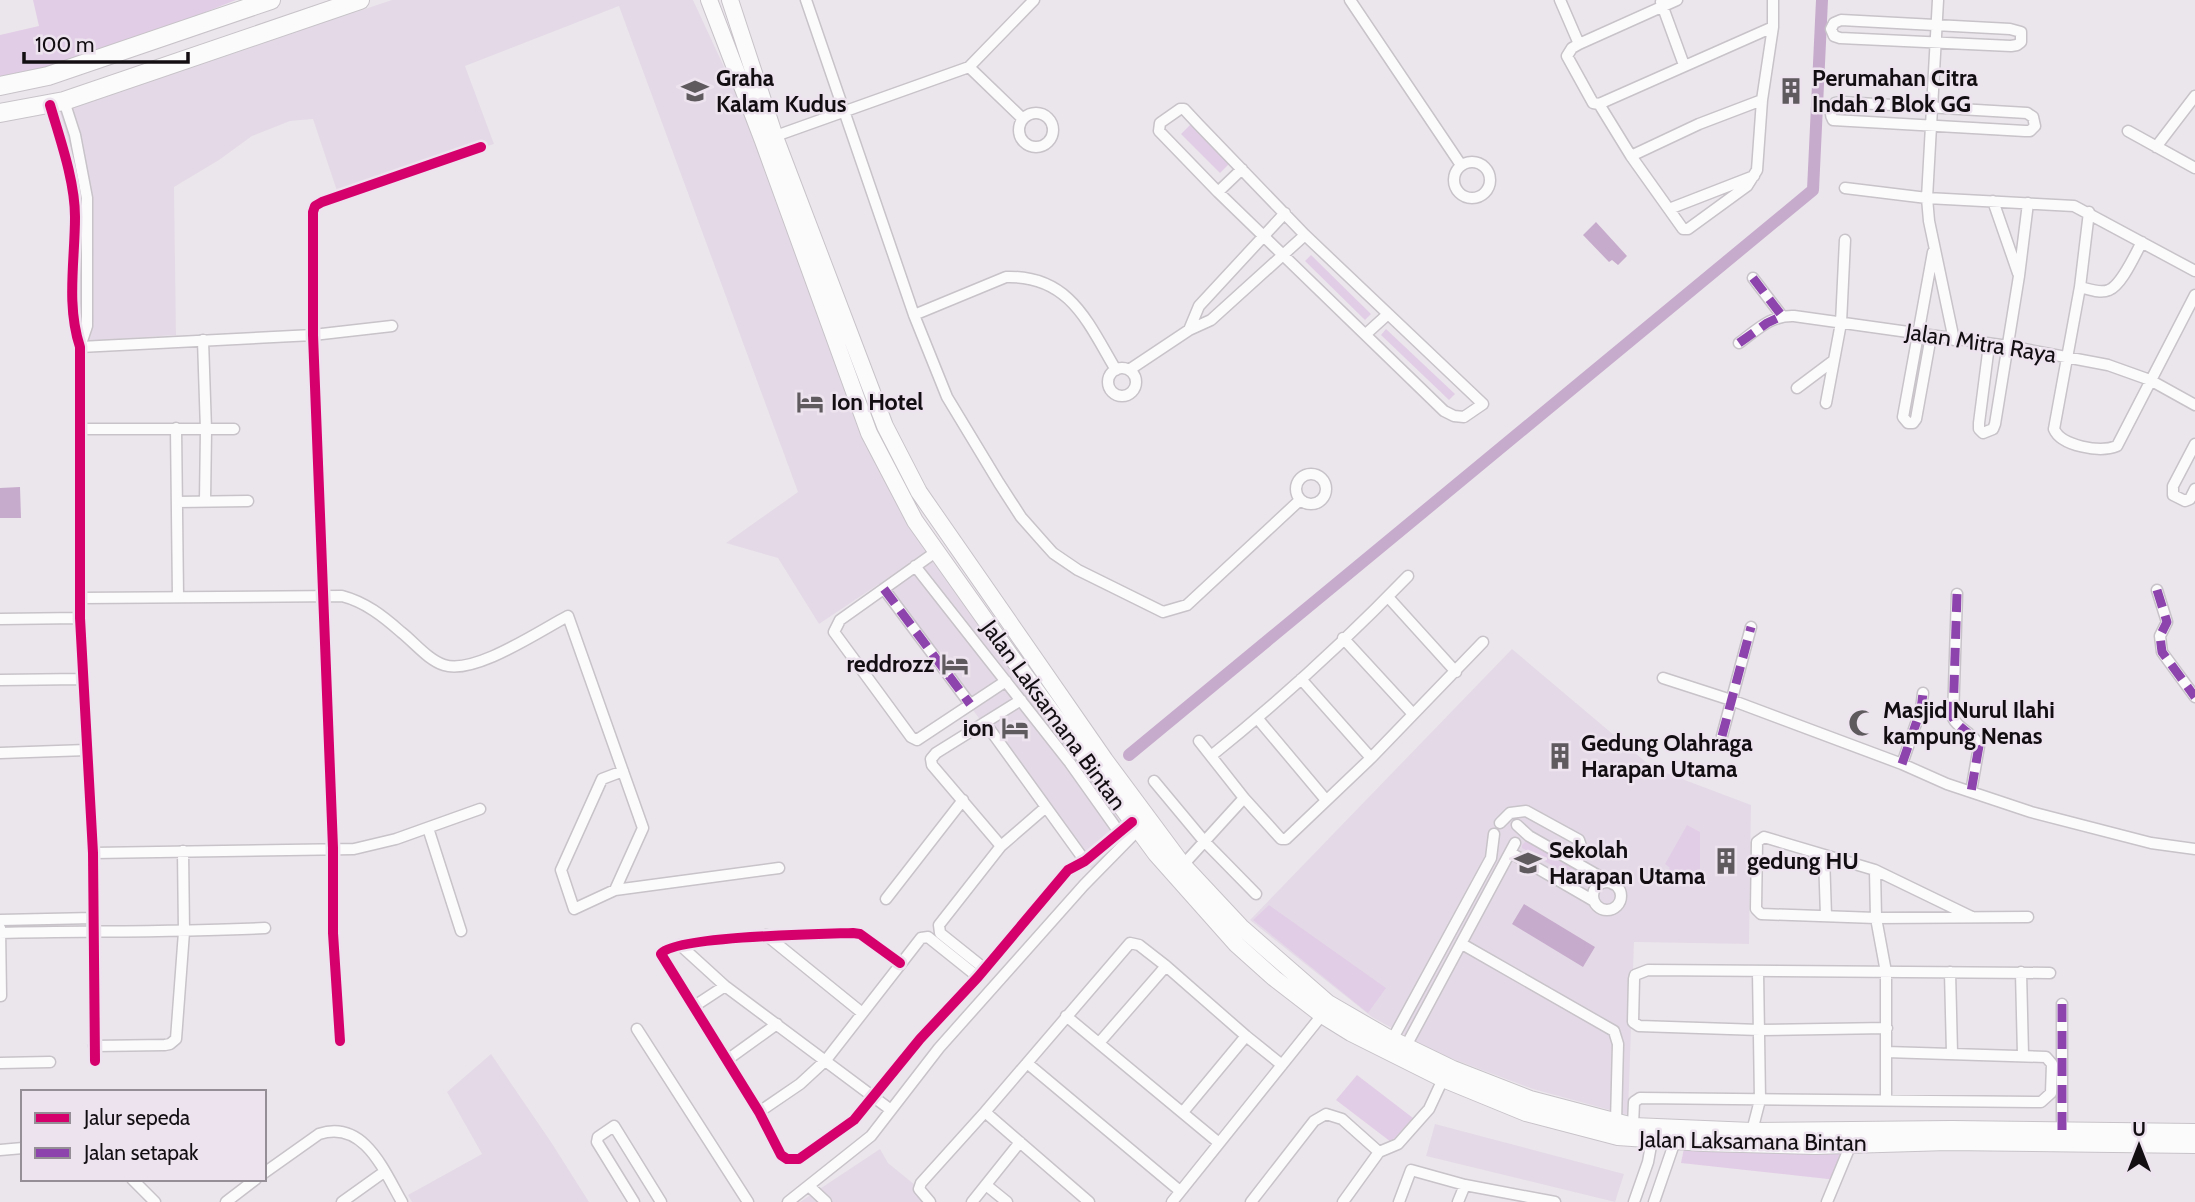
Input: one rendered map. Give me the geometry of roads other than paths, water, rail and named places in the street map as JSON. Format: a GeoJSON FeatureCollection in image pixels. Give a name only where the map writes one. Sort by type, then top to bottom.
{"type":"FeatureCollection","features":[{"type":"Feature","properties":{"kind":"main road"},"geometry":{"type":"LineString","coordinates":[[0,86],[48,76],[271,0]]}},
{"type":"Feature","properties":{"kind":"main road"},"geometry":{"type":"LineString","coordinates":[[0,113],[57,103],[360,0]]}},
{"type":"Feature","properties":{"kind":"main road","name":"Jalan Laksamana Bintan"},"geometry":{"type":"LineString","coordinates":[[709,0],[769,139],[885,426],[919,492],[1111,768],[1183,865],[1241,927],[1328,1003],[1399,1043],[1528,1106],[1633,1126],[1752,1131],[2062,1131],[2158,1138],[2195,1145]]}},
{"type":"Feature","properties":{"kind":"main road","name":"Jalan Laksamana Bintan"},"geometry":{"type":"LineString","coordinates":[[730,0],[769,139],[869,433],[915,521],[1076,758],[1130,828],[1236,944],[1274,978],[1322,1015],[1351,1033],[1443,1079],[1618,1137],[1815,1146],[2158,1138],[2195,1132]]}},
{"type":"Feature","properties":{"kind":"street"},"geometry":{"type":"LineString","coordinates":[[806,0],[914,315],[947,397],[1021,517],[1053,553],[1077,570],[1163,612],[1187,606],[1300,499]]}},
{"type":"Feature","properties":{"kind":"street"},"geometry":{"type":"LineString","coordinates":[[769,139],[969,67],[1034,0]]}},
{"type":"Feature","properties":{"kind":"street"},"geometry":{"type":"LineString","coordinates":[[1350,0],[1461,165]]}},
{"type":"Feature","properties":{"kind":"street"},"geometry":{"type":"LineString","coordinates":[[1560,0],[1579,44]]}},
{"type":"Feature","properties":{"kind":"street"},"geometry":{"type":"LineString","coordinates":[[1677,0],[1661,3],[1572,48],[1567,57],[1593,103],[1599,104],[1773,27]]}},
{"type":"Feature","properties":{"kind":"street"},"geometry":{"type":"LineString","coordinates":[[1599,104],[1631,156],[1683,229],[1688,229],[1747,186],[1754,176],[1759,160],[1762,100],[1773,27],[1773,0]]}},
{"type":"Feature","properties":{"kind":"street"},"geometry":{"type":"LineString","coordinates":[[1938,0],[1927,198],[1954,340]]}},
{"type":"Feature","properties":{"kind":"street"},"geometry":{"type":"LineString","coordinates":[[1661,3],[1684,65]]}},
{"type":"Feature","properties":{"kind":"street"},"geometry":{"type":"LineString","coordinates":[[1841,20],[1936,26],[2017,30],[2022,37],[2017,46],[1840,38],[1834,36],[1831,29],[1834,23],[1841,20]]}},
{"type":"Feature","properties":{"kind":"street"},"geometry":{"type":"LineString","coordinates":[[969,67],[1023,119]]}},
{"type":"Feature","properties":{"kind":"street"},"geometry":{"type":"LineString","coordinates":[[2156,147],[2195,96]]}},
{"type":"Feature","properties":{"kind":"street"},"geometry":{"type":"LineString","coordinates":[[1631,156],[1699,124],[1762,100]]}},
{"type":"Feature","properties":{"kind":"street"},"geometry":{"type":"LineString","coordinates":[[1842,102],[1930,107],[2027,113],[2033,117],[2035,126],[2030,131],[2025,131],[1841,122],[1833,120],[1830,114],[1835,103],[1842,102]]}},
{"type":"Feature","properties":{"kind":"street"},"geometry":{"type":"LineString","coordinates":[[57,103],[75,135],[88,198],[87,326],[80,347],[80,618],[93,853],[95,1061]]}},
{"type":"Feature","properties":{"kind":"street"},"geometry":{"type":"LineString","coordinates":[[1180,109],[1184,109],[1305,235],[1483,404],[1464,417],[1444,411],[1218,192],[1161,135],[1160,123],[1180,109]]}},
{"type":"Feature","properties":{"kind":"street"},"geometry":{"type":"LineString","coordinates":[[2128,131],[2195,168]]}},
{"type":"Feature","properties":{"kind":"street"},"geometry":{"type":"LineString","coordinates":[[340,1041],[333,933],[333,848],[313,335],[313,212],[315,206],[481,147]]}},
{"type":"Feature","properties":{"kind":"street"},"geometry":{"type":"LineString","coordinates":[[1218,192],[1242,169]]}},
{"type":"Feature","properties":{"kind":"street"},"geometry":{"type":"LineString","coordinates":[[1670,209],[1754,176]]}},
{"type":"Feature","properties":{"kind":"street"},"geometry":{"type":"LineString","coordinates":[[1844,188],[1927,198],[2074,206],[2195,271]]}},
{"type":"Feature","properties":{"kind":"street"},"geometry":{"type":"LineString","coordinates":[[1993,201],[2019,276]]}},
{"type":"Feature","properties":{"kind":"street"},"geometry":{"type":"LineString","coordinates":[[1989,345],[1979,423],[1979,429],[1983,433],[1993,429],[1995,424],[2028,203]]}},
{"type":"Feature","properties":{"kind":"street"},"geometry":{"type":"LineString","coordinates":[[2089,212],[2080,287],[2054,429],[2063,440],[2110,449],[2117,446],[2195,295]]}},
{"type":"Feature","properties":{"kind":"street"},"geometry":{"type":"LineString","coordinates":[[1189,330],[1199,306],[1285,213]]}},
{"type":"Feature","properties":{"kind":"street"},"geometry":{"type":"LineString","coordinates":[[1129,370],[1135,376],[1136,385],[1132,392],[1123,396],[1114,394],[1108,386],[1109,376],[1116,370],[1129,370],[1189,330],[1211,320],[1305,235]]}},
{"type":"Feature","properties":{"kind":"street"},"geometry":{"type":"LineString","coordinates":[[1826,403],[1842,323],[1846,240]]}},
{"type":"Feature","properties":{"kind":"street"},"geometry":{"type":"LineString","coordinates":[[2080,287],[2100,292],[2118,284],[2142,242]]}},
{"type":"Feature","properties":{"kind":"street"},"geometry":{"type":"LineString","coordinates":[[1931,336],[1916,419],[1913,423],[1908,423],[1903,417],[1934,245]]}},
{"type":"Feature","properties":{"kind":"street"},"geometry":{"type":"LineString","coordinates":[[914,315],[1006,277],[1021,276],[1044,284],[1073,300],[1116,370]]}},
{"type":"Feature","properties":{"kind":"street"},"geometry":{"type":"LineString","coordinates":[[1739,343],[1782,316],[1753,278]]}},
{"type":"Feature","properties":{"kind":"street"},"geometry":{"type":"LineString","coordinates":[[1366,334],[1388,314]]}},
{"type":"Feature","properties":{"kind":"street","name":"Jalan Mitra Raya"},"geometry":{"type":"LineString","coordinates":[[1782,316],[2008,346],[2108,365],[2150,380],[2195,405]]}},
{"type":"Feature","properties":{"kind":"street"},"geometry":{"type":"LineString","coordinates":[[80,347],[313,335],[392,326]]}},
{"type":"Feature","properties":{"kind":"street"},"geometry":{"type":"LineString","coordinates":[[203,340],[205,501]]}},
{"type":"Feature","properties":{"kind":"street"},"geometry":{"type":"LineString","coordinates":[[1797,388],[1833,361]]}},
{"type":"Feature","properties":{"kind":"street"},"geometry":{"type":"LineString","coordinates":[[176,428],[178,597]]}},
{"type":"Feature","properties":{"kind":"street"},"geometry":{"type":"LineString","coordinates":[[81,429],[234,429]]}},
{"type":"Feature","properties":{"kind":"street"},"geometry":{"type":"LineString","coordinates":[[2195,444],[2173,486],[2173,495],[2185,501],[2190,499],[2195,489]]}},
{"type":"Feature","properties":{"kind":"street"},"geometry":{"type":"LineString","coordinates":[[177,502],[248,501]]}},
{"type":"Feature","properties":{"kind":"street"},"geometry":{"type":"LineString","coordinates":[[936,551],[840,620],[834,632],[911,737],[917,740],[1006,681]]}},
{"type":"Feature","properties":{"kind":"street"},"geometry":{"type":"LineString","coordinates":[[915,566],[1021,700],[1076,758]]}},
{"type":"Feature","properties":{"kind":"street"},"geometry":{"type":"LineString","coordinates":[[1211,756],[1258,719],[1408,576]]}},
{"type":"Feature","properties":{"kind":"street"},"geometry":{"type":"LineString","coordinates":[[884,589],[970,704]]}},
{"type":"Feature","properties":{"kind":"street"},"geometry":{"type":"LineString","coordinates":[[2157,590],[2166,622],[2160,636],[2162,652],[2195,697]]}},
{"type":"Feature","properties":{"kind":"street"},"geometry":{"type":"LineString","coordinates":[[1957,594],[1953,718],[1979,746],[1971,792]]}},
{"type":"Feature","properties":{"kind":"street"},"geometry":{"type":"LineString","coordinates":[[80,598],[342,596],[354,599],[381,614],[442,664],[454,667],[486,660],[568,616],[643,828],[615,890]]}},
{"type":"Feature","properties":{"kind":"street"},"geometry":{"type":"LineString","coordinates":[[1388,597],[1456,671]]}},
{"type":"Feature","properties":{"kind":"street"},"geometry":{"type":"LineString","coordinates":[[0,619],[80,618]]}},
{"type":"Feature","properties":{"kind":"street"},"geometry":{"type":"LineString","coordinates":[[1722,736],[1751,627]]}},
{"type":"Feature","properties":{"kind":"street"},"geometry":{"type":"LineString","coordinates":[[1343,638],[1413,714]]}},
{"type":"Feature","properties":{"kind":"street"},"geometry":{"type":"LineString","coordinates":[[1199,741],[1244,798],[1286,839],[1371,758],[1483,642]]}},
{"type":"Feature","properties":{"kind":"street"},"geometry":{"type":"LineString","coordinates":[[1663,678],[1731,700],[1902,764],[1947,785],[2031,812],[2151,843],[2195,849]]}},
{"type":"Feature","properties":{"kind":"street"},"geometry":{"type":"LineString","coordinates":[[0,680],[82,679]]}},
{"type":"Feature","properties":{"kind":"street"},"geometry":{"type":"LineString","coordinates":[[1301,679],[1371,758]]}},
{"type":"Feature","properties":{"kind":"street"},"geometry":{"type":"LineString","coordinates":[[1902,764],[1921,709],[1923,693]]}},
{"type":"Feature","properties":{"kind":"street"},"geometry":{"type":"LineString","coordinates":[[1001,846],[932,765],[931,759],[936,753],[1021,700]]}},
{"type":"Feature","properties":{"kind":"street"},"geometry":{"type":"LineString","coordinates":[[1258,719],[1326,800]]}},
{"type":"Feature","properties":{"kind":"street"},"geometry":{"type":"LineString","coordinates":[[986,724],[1085,862]]}},
{"type":"Feature","properties":{"kind":"street"},"geometry":{"type":"LineString","coordinates":[[0,753],[87,750]]}},
{"type":"Feature","properties":{"kind":"street"},"geometry":{"type":"LineString","coordinates":[[623,771],[603,779],[561,870],[574,909],[615,890],[779,868]]}},
{"type":"Feature","properties":{"kind":"street"},"geometry":{"type":"LineString","coordinates":[[1154,781],[1204,841],[1256,894]]}},
{"type":"Feature","properties":{"kind":"street"},"geometry":{"type":"LineString","coordinates":[[1183,865],[1244,798]]}},
{"type":"Feature","properties":{"kind":"street"},"geometry":{"type":"LineString","coordinates":[[886,899],[963,800]]}},
{"type":"Feature","properties":{"kind":"street"},"geometry":{"type":"LineString","coordinates":[[981,973],[940,933],[939,925],[1001,846],[1046,807]]}},
{"type":"Feature","properties":{"kind":"street"},"geometry":{"type":"LineString","coordinates":[[93,853],[354,849],[428,828],[480,808]]}},
{"type":"Feature","properties":{"kind":"street"},"geometry":{"type":"LineString","coordinates":[[1399,1043],[1491,858],[1494,834],[1500,823],[1510,813],[1526,811],[1579,840],[1582,849],[1577,863]]}},
{"type":"Feature","properties":{"kind":"street"},"geometry":{"type":"LineString","coordinates":[[1494,834],[1497,841],[1504,846],[1513,848],[1604,910],[1617,906],[1621,894],[1613,884],[1530,836],[1517,824],[1508,821],[1500,823]]}},
{"type":"Feature","properties":{"kind":"street"},"geometry":{"type":"LineString","coordinates":[[1399,1043],[1462,944],[1513,848],[1520,832],[1517,824]]}},
{"type":"Feature","properties":{"kind":"street"},"geometry":{"type":"LineString","coordinates":[[428,828],[461,931]]}},
{"type":"Feature","properties":{"kind":"street"},"geometry":{"type":"LineString","coordinates":[[900,963],[860,934],[766,935],[680,946],[664,950],[661,956],[759,1112],[781,1155],[787,1159],[799,1159],[845,1128],[874,1097],[920,1039],[981,973],[1068,870],[1085,862],[1130,828]]}},
{"type":"Feature","properties":{"kind":"street"},"geometry":{"type":"LineString","coordinates":[[788,1202],[871,1136],[939,1048],[1084,885],[1130,828]]}},
{"type":"Feature","properties":{"kind":"street"},"geometry":{"type":"LineString","coordinates":[[1972,917],[1875,870],[1764,837],[1756,842],[1756,909],[1764,915],[1876,918],[2028,917]]}},
{"type":"Feature","properties":{"kind":"street"},"geometry":{"type":"LineString","coordinates":[[94,1046],[165,1045],[173,1042],[177,1034],[184,932],[183,852]]}},
{"type":"Feature","properties":{"kind":"street"},"geometry":{"type":"LineString","coordinates":[[1824,856],[1826,916]]}},
{"type":"Feature","properties":{"kind":"street"},"geometry":{"type":"LineString","coordinates":[[1875,870],[1876,918],[1886,972],[1886,1099]]}},
{"type":"Feature","properties":{"kind":"street"},"geometry":{"type":"LineString","coordinates":[[1594,901],[1596,887],[1604,883],[1613,884]]}},
{"type":"Feature","properties":{"kind":"street"},"geometry":{"type":"LineString","coordinates":[[1,996],[0,919],[94,918]]}},
{"type":"Feature","properties":{"kind":"street"},"geometry":{"type":"LineString","coordinates":[[0,933],[94,930],[184,932],[265,928]]}},
{"type":"Feature","properties":{"kind":"street"},"geometry":{"type":"LineString","coordinates":[[766,935],[861,1012]]}},
{"type":"Feature","properties":{"kind":"street"},"geometry":{"type":"LineString","coordinates":[[759,1112],[800,1084],[826,1060],[921,938],[926,937],[981,973]]}},
{"type":"Feature","properties":{"kind":"street"},"geometry":{"type":"LineString","coordinates":[[930,1202],[921,1194],[921,1183],[1130,943],[1139,945],[1166,966],[1282,1065]]}},
{"type":"Feature","properties":{"kind":"street"},"geometry":{"type":"LineString","coordinates":[[1462,944],[1614,1031],[1618,1044],[1616,1122]]}},
{"type":"Feature","properties":{"kind":"street"},"geometry":{"type":"LineString","coordinates":[[680,946],[725,986],[891,1110]]}},
{"type":"Feature","properties":{"kind":"street"},"geometry":{"type":"LineString","coordinates":[[1099,1043],[1166,966]]}},
{"type":"Feature","properties":{"kind":"street"},"geometry":{"type":"LineString","coordinates":[[1887,1028],[1648,1028],[1635,1025],[1634,979],[1641,971],[2050,973]]}},
{"type":"Feature","properties":{"kind":"street"},"geometry":{"type":"LineString","coordinates":[[1752,1131],[1760,1100],[1758,971]]}},
{"type":"Feature","properties":{"kind":"street"},"geometry":{"type":"LineString","coordinates":[[1950,972],[1952,1053]]}},
{"type":"Feature","properties":{"kind":"street"},"geometry":{"type":"LineString","coordinates":[[2021,972],[2023,1055]]}},
{"type":"Feature","properties":{"kind":"street"},"geometry":{"type":"LineString","coordinates":[[693,1007],[725,986]]}},
{"type":"Feature","properties":{"kind":"street"},"geometry":{"type":"LineString","coordinates":[[2062,1004],[2062,1131]]}},
{"type":"Feature","properties":{"kind":"street"},"geometry":{"type":"LineString","coordinates":[[1172,1202],[1322,1015]]}},
{"type":"Feature","properties":{"kind":"street"},"geometry":{"type":"LineString","coordinates":[[1066,1016],[1219,1143]]}},
{"type":"Feature","properties":{"kind":"street"},"geometry":{"type":"LineString","coordinates":[[727,1060],[776,1024]]}},
{"type":"Feature","properties":{"kind":"street"},"geometry":{"type":"LineString","coordinates":[[637,1029],[748,1202]]}},
{"type":"Feature","properties":{"kind":"street"},"geometry":{"type":"LineString","coordinates":[[1183,1112],[1246,1036]]}},
{"type":"Feature","properties":{"kind":"street"},"geometry":{"type":"LineString","coordinates":[[1633,1126],[1634,1102],[1640,1098],[2041,1102],[2051,1093],[2053,1080],[2050,1060],[2046,1057],[1886,1052]]}},
{"type":"Feature","properties":{"kind":"street"},"geometry":{"type":"LineString","coordinates":[[0,1063],[50,1062]]}},
{"type":"Feature","properties":{"kind":"street"},"geometry":{"type":"LineString","coordinates":[[1027,1063],[1180,1191]]}},
{"type":"Feature","properties":{"kind":"street"},"geometry":{"type":"LineString","coordinates":[[1343,1202],[1379,1152],[1394,1147],[1429,1109],[1443,1079]]}},
{"type":"Feature","properties":{"kind":"street"},"geometry":{"type":"LineString","coordinates":[[985,1112],[1089,1202]]}},
{"type":"Feature","properties":{"kind":"street"},"geometry":{"type":"LineString","coordinates":[[1251,1202],[1314,1121],[1326,1114],[1342,1119],[1379,1152]]}},
{"type":"Feature","properties":{"kind":"street"},"geometry":{"type":"LineString","coordinates":[[634,1202],[597,1142],[598,1137],[614,1126],[661,1202]]}},
{"type":"Feature","properties":{"kind":"street"},"geometry":{"type":"LineString","coordinates":[[266,1172],[307,1142],[329,1131],[345,1132],[360,1138],[402,1202]]}},
{"type":"Feature","properties":{"kind":"street"},"geometry":{"type":"LineString","coordinates":[[1634,1202],[1648,1162],[1652,1140]]}},
{"type":"Feature","properties":{"kind":"street"},"geometry":{"type":"LineString","coordinates":[[1654,1202],[1675,1141]]}},
{"type":"Feature","properties":{"kind":"street"},"geometry":{"type":"LineString","coordinates":[[972,1202],[1020,1142]]}},
{"type":"Feature","properties":{"kind":"street"},"geometry":{"type":"LineString","coordinates":[[1827,1202],[1851,1144]]}},
{"type":"Feature","properties":{"kind":"street"},"geometry":{"type":"LineString","coordinates":[[0,1150],[21,1148]]}},
{"type":"Feature","properties":{"kind":"street"},"geometry":{"type":"LineString","coordinates":[[1399,1202],[1411,1170],[1514,1198],[1555,1202]]}},
{"type":"Feature","properties":{"kind":"street"},"geometry":{"type":"LineString","coordinates":[[342,1202],[384,1172]]}},
{"type":"Feature","properties":{"kind":"street"},"geometry":{"type":"LineString","coordinates":[[134,1181],[155,1202]]}},
{"type":"Feature","properties":{"kind":"street"},"geometry":{"type":"LineString","coordinates":[[226,1202],[242,1197],[254,1181]]}},
{"type":"Feature","properties":{"kind":"street"},"geometry":{"type":"LineString","coordinates":[[986,1185],[1007,1202]]}},
{"type":"Feature","properties":{"kind":"street"},"geometry":{"type":"LineString","coordinates":[[1458,1202],[1465,1185]]}},
{"type":"Feature","properties":{"kind":"street"},"geometry":{"type":"LineString","coordinates":[[810,1187],[825,1202]]}},
{"type":"Feature","properties":{"kind":"waterway"},"geometry":{"type":"LineString","coordinates":[[1129,755],[1813,190],[1822,0]]}},
{"type":"Feature","properties":{"kind":"place","name":"Graha Kalam Kudus"},"geometry":{"type":"Point","coordinates":[695,91]}},
{"type":"Feature","properties":{"kind":"place","name":"Perumahan Citra Indah 2 Blok GG"},"geometry":{"type":"Point","coordinates":[1791,91]}},
{"type":"Feature","properties":{"kind":"place","name":"Ion Hotel"},"geometry":{"type":"Point","coordinates":[810,402]}},
{"type":"Feature","properties":{"kind":"place","name":"reddrozz"},"geometry":{"type":"Point","coordinates":[955,664]}},
{"type":"Feature","properties":{"kind":"place","name":"Masjid Nurul Ilahi kampung Nenas"},"geometry":{"type":"Point","coordinates":[1862,723]}},
{"type":"Feature","properties":{"kind":"place","name":"ion"},"geometry":{"type":"Point","coordinates":[1015,728]}},
{"type":"Feature","properties":{"kind":"place","name":"Gedung Olahraga Harapan Utama"},"geometry":{"type":"Point","coordinates":[1560,756]}},
{"type":"Feature","properties":{"kind":"place","name":"gedung HU"},"geometry":{"type":"Point","coordinates":[1726,861]}},
{"type":"Feature","properties":{"kind":"place","name":"Sekolah Harapan Utama"},"geometry":{"type":"Point","coordinates":[1528,863]}}]}
